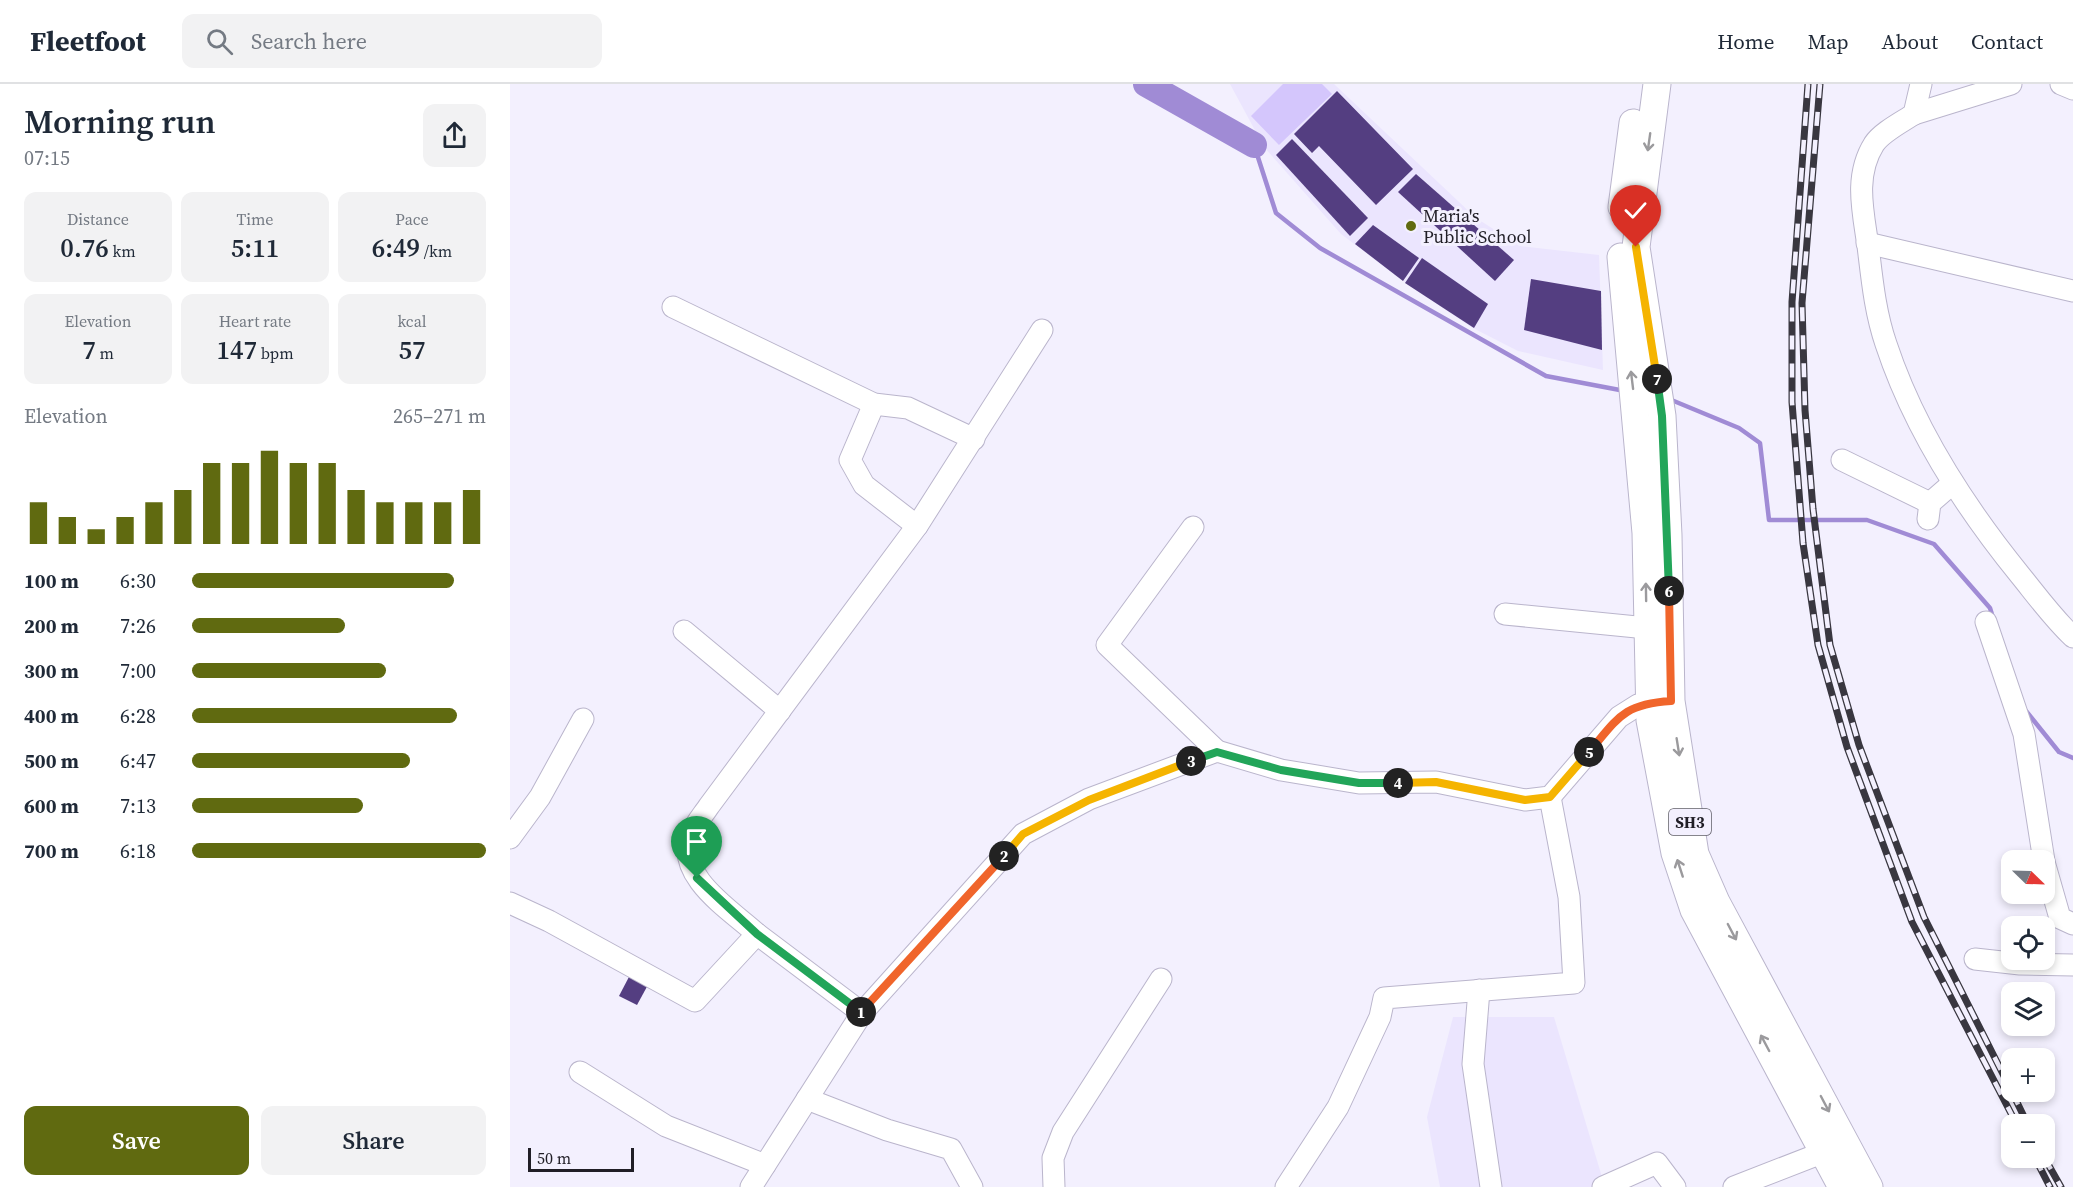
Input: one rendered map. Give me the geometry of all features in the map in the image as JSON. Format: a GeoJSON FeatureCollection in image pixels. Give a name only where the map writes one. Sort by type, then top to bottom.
{"type":"FeatureCollection","features":[{"type":"Feature","properties":{"kind":"main road","name":"SH3"},"geometry":{"type":"LineString","coordinates":[[1639,84],[1626,167],[1620,236],[1640,340],[1668,535],[1660,702]]}},
{"type":"Feature","properties":{"kind":"main road","name":"SH3"},"geometry":{"type":"LineString","coordinates":[[1640,340],[1637,232],[1658,84]]}},
{"type":"Feature","properties":{"kind":"main road","name":"SH3"},"geometry":{"type":"LineString","coordinates":[[1650,419],[1646,533],[1647,628],[1660,702],[1675,853],[1694,910],[1834,1148],[1869,1187]]}},
{"type":"Feature","properties":{"kind":"main road","name":"SH3"},"geometry":{"type":"LineString","coordinates":[[1834,1148],[1842,1187]]}},
{"type":"Feature","properties":{"kind":"street"},"geometry":{"type":"LineString","coordinates":[[1914,114],[1921,84]]}},
{"type":"Feature","properties":{"kind":"street"},"geometry":{"type":"LineString","coordinates":[[2011,84],[1914,114],[1875,143],[1862,171],[1861,199],[1872,287],[1886,344],[1914,414],[1953,483],[2005,556],[2058,623],[2073,637]]}},
{"type":"Feature","properties":{"kind":"street"},"geometry":{"type":"LineString","coordinates":[[2061,84],[2073,89]]}},
{"type":"Feature","properties":{"kind":"street"},"geometry":{"type":"LineString","coordinates":[[1867,243],[2073,291]]}},
{"type":"Feature","properties":{"kind":"street"},"geometry":{"type":"LineString","coordinates":[[673,307],[874,404],[908,408],[974,439]]}},
{"type":"Feature","properties":{"kind":"street"},"geometry":{"type":"LineString","coordinates":[[862,1013],[757,934],[697,878],[690,864],[688,850],[691,834],[709,806],[917,526],[1042,330]]}},
{"type":"Feature","properties":{"kind":"street"},"geometry":{"type":"LineString","coordinates":[[874,404],[850,460],[864,484],[917,526]]}},
{"type":"Feature","properties":{"kind":"street"},"geometry":{"type":"LineString","coordinates":[[1842,460],[1929,511],[1953,483]]}},
{"type":"Feature","properties":{"kind":"street"},"geometry":{"type":"LineString","coordinates":[[1193,527],[1107,645],[1217,752],[1281,770],[1359,783],[1436,782],[1525,800],[1550,797],[1619,717],[1638,705],[1660,702]]}},
{"type":"Feature","properties":{"kind":"street"},"geometry":{"type":"LineString","coordinates":[[1505,614],[1647,628]]}},
{"type":"Feature","properties":{"kind":"street"},"geometry":{"type":"LineString","coordinates":[[1986,622],[2024,734],[2042,850]]}},
{"type":"Feature","properties":{"kind":"street"},"geometry":{"type":"LineString","coordinates":[[684,631],[780,711]]}},
{"type":"Feature","properties":{"kind":"street"},"geometry":{"type":"LineString","coordinates":[[510,838],[540,797],[583,719]]}},
{"type":"Feature","properties":{"kind":"street"},"geometry":{"type":"LineString","coordinates":[[751,1187],[862,1013],[1023,834],[1089,800],[1217,752]]}},
{"type":"Feature","properties":{"kind":"street"},"geometry":{"type":"LineString","coordinates":[[1286,1187],[1338,1107],[1380,1017],[1384,998],[1574,983],[1569,897],[1550,797]]}},
{"type":"Feature","properties":{"kind":"street"},"geometry":{"type":"LineString","coordinates":[[2055,900],[2060,918],[2073,924]]}},
{"type":"Feature","properties":{"kind":"street"},"geometry":{"type":"LineString","coordinates":[[510,903],[549,921],[695,1001],[757,934]]}},
{"type":"Feature","properties":{"kind":"street"},"geometry":{"type":"LineString","coordinates":[[1975,959],[2020,964],[2073,965]]}},
{"type":"Feature","properties":{"kind":"street"},"geometry":{"type":"LineString","coordinates":[[1054,1187],[1053,1158],[1063,1132],[1161,979]]}},
{"type":"Feature","properties":{"kind":"street"},"geometry":{"type":"LineString","coordinates":[[1479,990],[1473,1064],[1491,1187]]}},
{"type":"Feature","properties":{"kind":"street"},"geometry":{"type":"LineString","coordinates":[[580,1072],[666,1126],[765,1165]]}},
{"type":"Feature","properties":{"kind":"street"},"geometry":{"type":"LineString","coordinates":[[807,1100],[887,1130],[951,1149],[972,1187]]}},
{"type":"Feature","properties":{"kind":"street"},"geometry":{"type":"LineString","coordinates":[[1734,1187],[1834,1148]]}},
{"type":"Feature","properties":{"kind":"street"},"geometry":{"type":"LineString","coordinates":[[1603,1187],[1657,1163],[1675,1187]]}},
{"type":"Feature","properties":{"kind":"shaded area","name":"Maria's Public School"},"geometry":{"type":"Polygon","coordinates":[[[1230,84],[1334,84],[1476,218],[1520,246],[1599,255],[1603,370],[1518,351],[1471,327],[1403,281],[1341,234],[1264,147],[1230,84]]]}},
{"type":"Feature","properties":{"kind":"shaded area"},"geometry":{"type":"Polygon","coordinates":[[[1283,84],[1322,84],[1332,94],[1279,145],[1251,116],[1283,84]]]}},
{"type":"Feature","properties":{"kind":"shaded area"},"geometry":{"type":"Polygon","coordinates":[[[1453,1017],[1554,1017],[1605,1187],[1440,1187],[1427,1117],[1453,1017]]]}},
{"type":"Feature","properties":{"kind":"building"},"geometry":{"type":"Polygon","coordinates":[[[1337,91],[1413,169],[1376,205],[1319,146],[1312,153],[1294,134],[1337,91]]]}},
{"type":"Feature","properties":{"kind":"building"},"geometry":{"type":"Polygon","coordinates":[[[1292,139],[1368,218],[1350,236],[1276,155],[1292,139]]]}},
{"type":"Feature","properties":{"kind":"building"},"geometry":{"type":"Polygon","coordinates":[[[1416,174],[1514,260],[1495,281],[1398,192],[1416,174]]]}},
{"type":"Feature","properties":{"kind":"building"},"geometry":{"type":"Polygon","coordinates":[[[1373,225],[1419,258],[1403,281],[1355,244],[1373,225]]]}},
{"type":"Feature","properties":{"kind":"building"},"geometry":{"type":"Polygon","coordinates":[[[1422,258],[1488,304],[1474,328],[1405,283],[1422,258]]]}},
{"type":"Feature","properties":{"kind":"building"},"geometry":{"type":"Polygon","coordinates":[[[1531,279],[1601,291],[1602,350],[1524,330],[1531,279]]]}},
{"type":"Feature","properties":{"kind":"building"},"geometry":{"type":"Polygon","coordinates":[[[631,973],[649,983],[637,1005],[619,996],[631,973]]]}},
{"type":"Feature","properties":{"kind":"waterway"},"geometry":{"type":"LineString","coordinates":[[1146,84],[1254,145]]}},
{"type":"Feature","properties":{"kind":"waterway"},"geometry":{"type":"LineString","coordinates":[[1254,145],[1276,213],[1320,248],[1546,376],[1625,391]]}},
{"type":"Feature","properties":{"kind":"waterway"},"geometry":{"type":"LineString","coordinates":[[1669,399],[1739,428],[1760,443],[1769,520],[1867,520],[1934,544],[1990,608],[1993,618]]}},
{"type":"Feature","properties":{"kind":"waterway"},"geometry":{"type":"LineString","coordinates":[[2026,711],[2059,752],[2073,758]]}},
{"type":"Feature","properties":{"kind":"railway"},"geometry":{"type":"LineString","coordinates":[[1808,84],[1792,302],[1792,402],[1803,543],[1818,645],[1847,747],[1912,922],[2011,1114]]}},
{"type":"Feature","properties":{"kind":"railway"},"geometry":{"type":"LineString","coordinates":[[1820,84],[1802,303],[1805,410],[1813,509],[1830,645],[1859,745],[1924,917],[2001,1070]]}},
{"type":"Feature","properties":{"kind":"railway"},"geometry":{"type":"LineString","coordinates":[[2017,1102],[2023,1114]]}},
{"type":"Feature","properties":{"kind":"railway"},"geometry":{"type":"LineString","coordinates":[[2040,1168],[2050,1187]]}},
{"type":"Feature","properties":{"kind":"railway"},"geometry":{"type":"LineString","coordinates":[[2050,1168],[2061,1187]]}},
{"type":"Feature","properties":{"kind":"place","name":"Maria's Public School"},"geometry":{"type":"Point","coordinates":[1411,226]}},
{"type":"Feature","properties":{"kind":"route"},"geometry":{"type":"LineString","coordinates":[[697,878],[706,889],[757,934],[862,1013],[972,894],[1023,834],[1089,800],[1217,752],[1281,770],[1359,783],[1436,782],[1525,800],[1550,797],[1619,717],[1638,705],[1671,701],[1668,535],[1662,416],[1636,247]]}}]}
